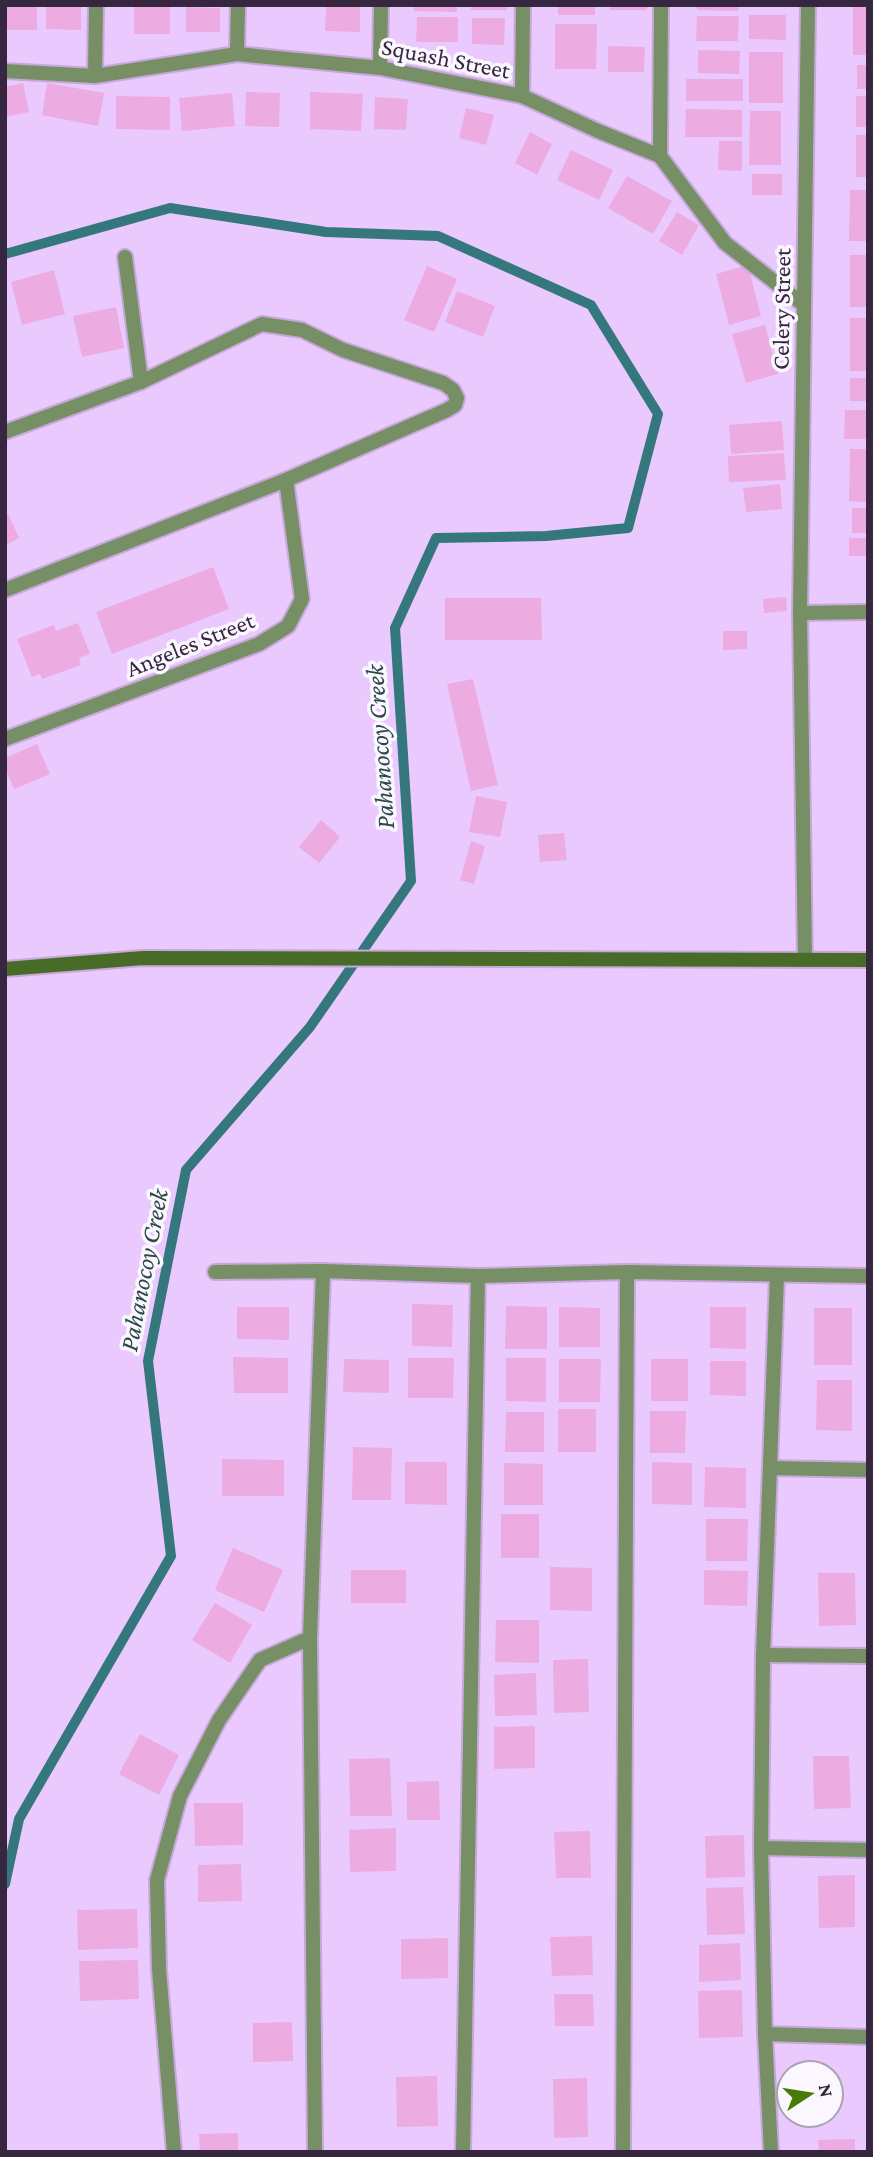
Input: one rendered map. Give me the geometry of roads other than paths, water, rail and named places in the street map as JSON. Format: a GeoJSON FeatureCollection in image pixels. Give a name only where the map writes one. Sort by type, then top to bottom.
{"type":"FeatureCollection","features":[{"type":"Feature","properties":{"kind":"street"},"geometry":{"type":"LineString","coordinates":[[95,76],[96,5]]}},
{"type":"Feature","properties":{"kind":"street"},"geometry":{"type":"LineString","coordinates":[[237,54],[238,5]]}},
{"type":"Feature","properties":{"kind":"street"},"geometry":{"type":"LineString","coordinates":[[380,68],[381,5]]}},
{"type":"Feature","properties":{"kind":"street"},"geometry":{"type":"LineString","coordinates":[[522,96],[523,5]]}},
{"type":"Feature","properties":{"kind":"street"},"geometry":{"type":"LineString","coordinates":[[661,5],[660,156],[725,243],[804,305]]}},
{"type":"Feature","properties":{"kind":"street","name":"Celery Street"},"geometry":{"type":"LineString","coordinates":[[805,960],[800,613],[808,5]]}},
{"type":"Feature","properties":{"kind":"street","name":"Squash Street"},"geometry":{"type":"LineString","coordinates":[[5,71],[95,76],[237,54],[380,68],[522,96],[660,156]]}},
{"type":"Feature","properties":{"kind":"street"},"geometry":{"type":"LineString","coordinates":[[125,257],[141,382]]}},
{"type":"Feature","properties":{"kind":"street"},"geometry":{"type":"LineString","coordinates":[[5,432],[141,382],[262,324],[302,330],[343,350],[443,383],[453,390],[457,398],[455,405],[447,410],[286,480],[5,590]]}},
{"type":"Feature","properties":{"kind":"street","name":"Angeles Street"},"geometry":{"type":"LineString","coordinates":[[5,738],[259,644],[288,626],[302,599],[286,480]]}},
{"type":"Feature","properties":{"kind":"street"},"geometry":{"type":"LineString","coordinates":[[800,613],[868,612]]}},
{"type":"Feature","properties":{"kind":"street"},"geometry":{"type":"LineString","coordinates":[[5,969],[143,958],[868,960]]}},
{"type":"Feature","properties":{"kind":"street"},"geometry":{"type":"LineString","coordinates":[[215,1272],[323,1271],[478,1276],[627,1272],[868,1276]]}},
{"type":"Feature","properties":{"kind":"street"},"geometry":{"type":"LineString","coordinates":[[314,2152],[310,1638],[323,1271]]}},
{"type":"Feature","properties":{"kind":"street"},"geometry":{"type":"LineString","coordinates":[[623,2152],[627,1272]]}},
{"type":"Feature","properties":{"kind":"street"},"geometry":{"type":"LineString","coordinates":[[463,2152],[478,1276]]}},
{"type":"Feature","properties":{"kind":"street"},"geometry":{"type":"LineString","coordinates":[[771,2152],[765,2034],[761,1848],[763,1655],[777,1276]]}},
{"type":"Feature","properties":{"kind":"street"},"geometry":{"type":"LineString","coordinates":[[771,1468],[868,1469]]}},
{"type":"Feature","properties":{"kind":"street"},"geometry":{"type":"LineString","coordinates":[[174,2152],[159,1969],[157,1880],[180,1796],[219,1720],[260,1660],[310,1638]]}},
{"type":"Feature","properties":{"kind":"street"},"geometry":{"type":"LineString","coordinates":[[763,1655],[868,1656]]}},
{"type":"Feature","properties":{"kind":"street"},"geometry":{"type":"LineString","coordinates":[[761,1848],[868,1850]]}},
{"type":"Feature","properties":{"kind":"street"},"geometry":{"type":"LineString","coordinates":[[765,2034],[868,2037]]}},
{"type":"Feature","properties":{"kind":"waterway","name":"Pahanocoy Creek"},"geometry":{"type":"LineString","coordinates":[[5,254],[170,208],[326,232],[438,236],[591,305],[658,414],[628,528],[546,536],[436,538],[395,628],[411,881],[310,1027],[186,1170],[148,1361],[171,1556],[19,1819],[5,1884]]}}]}
